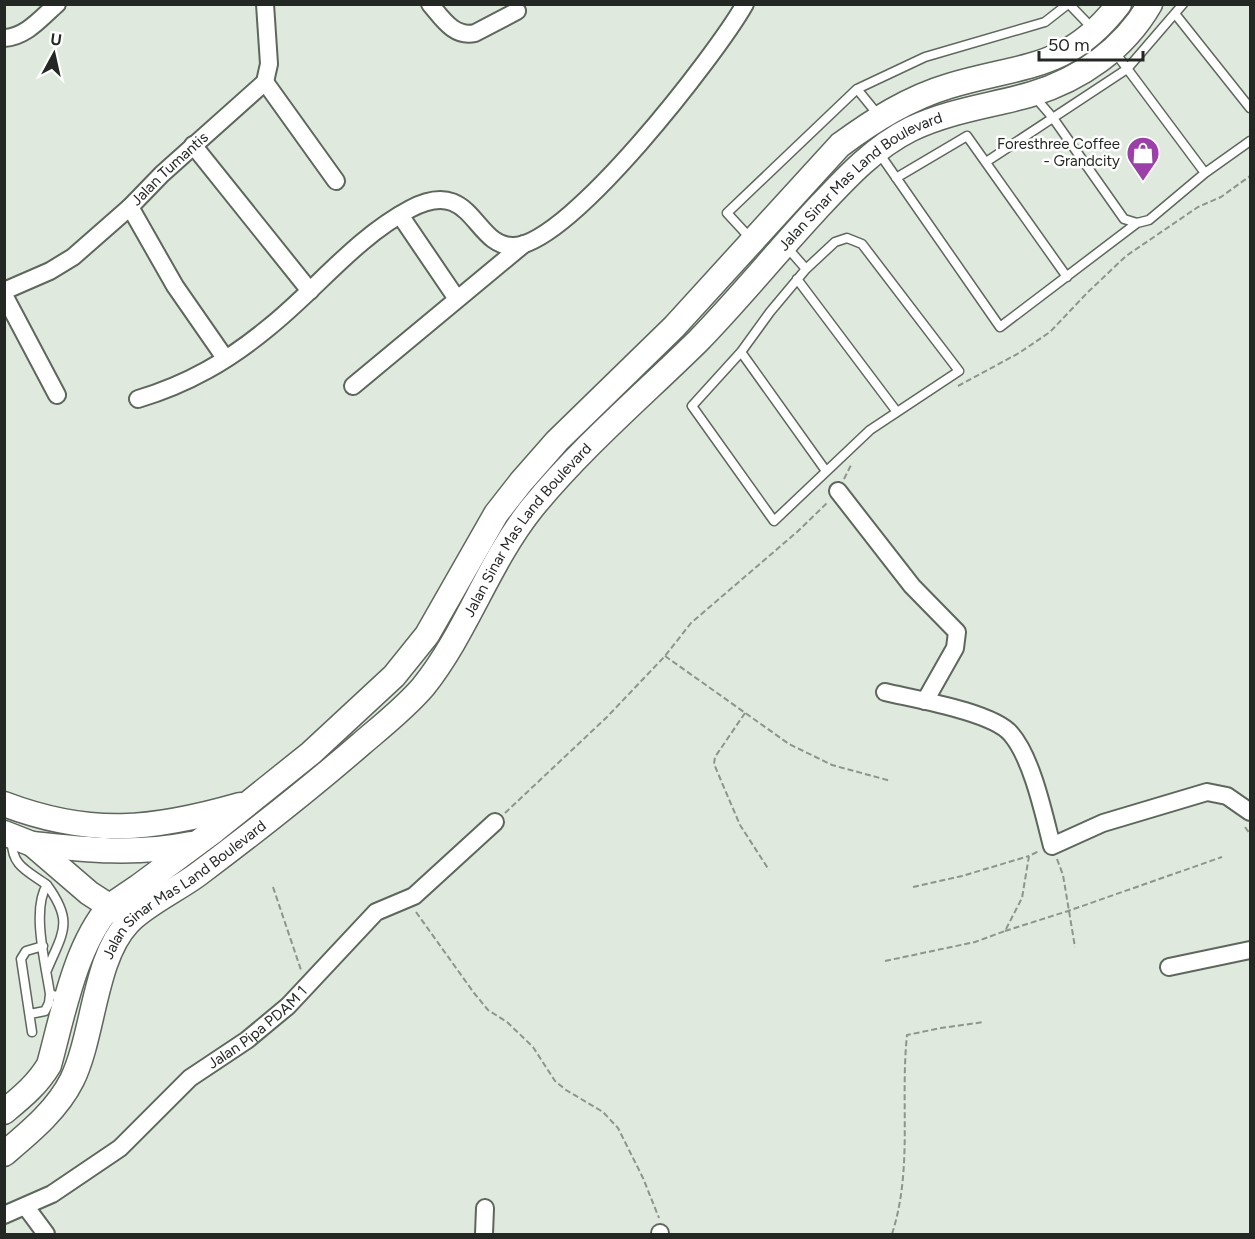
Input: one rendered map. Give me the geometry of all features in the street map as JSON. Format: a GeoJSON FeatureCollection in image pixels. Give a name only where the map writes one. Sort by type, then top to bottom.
{"type":"FeatureCollection","features":[{"type":"Feature","properties":{"kind":"street"},"geometry":{"type":"LineString","coordinates":[[4,38],[17,37],[24,33],[57,4]]}},
{"type":"Feature","properties":{"kind":"street"},"geometry":{"type":"LineString","coordinates":[[265,4],[269,64],[265,82],[336,181]]}},
{"type":"Feature","properties":{"kind":"street"},"geometry":{"type":"LineString","coordinates":[[430,4],[448,25],[461,34],[468,35],[517,11]]}},
{"type":"Feature","properties":{"kind":"street"},"geometry":{"type":"LineString","coordinates":[[138,399],[188,382],[269,328],[356,245],[400,215],[424,202],[451,201],[463,207],[489,235],[500,243],[512,247],[539,237],[596,190],[646,138],[720,45],[745,4]]}},
{"type":"Feature","properties":{"kind":"street","name":"Jalan Sinar Mas Land Boulevard"},"geometry":{"type":"LineString","coordinates":[[4,1112],[41,1079],[49,1065],[59,997],[90,933],[110,906],[199,842],[310,753],[394,676],[428,635],[496,514],[520,482],[557,441],[674,327],[840,145],[900,105],[948,86],[1038,65],[1065,54],[1096,32],[1119,4]]}},
{"type":"Feature","properties":{"kind":"street","name":"Jalan Sinar Mas Land Boulevard"},"geometry":{"type":"LineString","coordinates":[[4,1154],[31,1131],[60,1101],[74,1077],[108,957],[118,936],[130,920],[186,882],[272,818],[392,717],[422,687],[459,632],[509,539],[532,507],[593,440],[700,339],[851,172],[877,151],[912,129],[957,111],[1031,94],[1061,83],[1086,70],[1120,60],[1150,4]]}},
{"type":"Feature","properties":{"kind":"street","name":"Jalan Tumantis"},"geometry":{"type":"LineString","coordinates":[[4,293],[73,257],[265,82]]}},
{"type":"Feature","properties":{"kind":"street"},"geometry":{"type":"LineString","coordinates":[[194,145],[310,291]]}},
{"type":"Feature","properties":{"kind":"street"},"geometry":{"type":"LineString","coordinates":[[130,207],[175,286],[225,358]]}},
{"type":"Feature","properties":{"kind":"street"},"geometry":{"type":"LineString","coordinates":[[778,214],[791,237]]}},
{"type":"Feature","properties":{"kind":"street"},"geometry":{"type":"LineString","coordinates":[[400,215],[458,299]]}},
{"type":"Feature","properties":{"kind":"street"},"geometry":{"type":"LineString","coordinates":[[353,386],[524,244]]}},
{"type":"Feature","properties":{"kind":"street"},"geometry":{"type":"LineString","coordinates":[[4,293],[57,395]]}},
{"type":"Feature","properties":{"kind":"street"},"geometry":{"type":"LineString","coordinates":[[838,491],[912,586],[957,632],[955,648],[925,702]]}},
{"type":"Feature","properties":{"kind":"street"},"geometry":{"type":"LineString","coordinates":[[885,692],[975,715],[1011,733],[1026,759],[1052,846],[1103,823],[1207,792],[1227,796],[1251,812]]}},
{"type":"Feature","properties":{"kind":"street","name":"Jalan Sinar Mas Land Boulevard"},"geometry":{"type":"LineString","coordinates":[[4,804],[45,818],[104,827],[154,825],[201,816],[246,803]]}},
{"type":"Feature","properties":{"kind":"street"},"geometry":{"type":"LineString","coordinates":[[16,838],[102,851],[161,850],[199,842],[272,818]]}},
{"type":"Feature","properties":{"kind":"street","name":"Jalan Pipa PDAM 1"},"geometry":{"type":"LineString","coordinates":[[4,1215],[52,1194],[120,1148],[190,1078],[247,1040],[288,1006],[376,912],[414,896],[495,822]]}},
{"type":"Feature","properties":{"kind":"street"},"geometry":{"type":"LineString","coordinates":[[102,851],[104,827]]}},
{"type":"Feature","properties":{"kind":"street"},"geometry":{"type":"LineString","coordinates":[[16,838],[89,893],[130,920]]}},
{"type":"Feature","properties":{"kind":"street"},"geometry":{"type":"LineString","coordinates":[[1169,967],[1251,950]]}},
{"type":"Feature","properties":{"kind":"street"},"geometry":{"type":"LineString","coordinates":[[49,1065],[74,1077]]}},
{"type":"Feature","properties":{"kind":"street"},"geometry":{"type":"LineString","coordinates":[[26,1207],[46,1234]]}},
{"type":"Feature","properties":{"kind":"street"},"geometry":{"type":"LineString","coordinates":[[484,1234],[485,1208]]}},
{"type":"Feature","properties":{"kind":"lane"},"geometry":{"type":"LineString","coordinates":[[753,241],[727,213],[857,89],[925,57],[1045,22],[1068,4],[1096,32]]}},
{"type":"Feature","properties":{"kind":"lane"},"geometry":{"type":"LineString","coordinates":[[986,162],[1053,118],[1176,15],[1183,4]]}},
{"type":"Feature","properties":{"kind":"lane"},"geometry":{"type":"LineString","coordinates":[[1176,15],[1251,108]]}},
{"type":"Feature","properties":{"kind":"lane"},"geometry":{"type":"LineString","coordinates":[[1120,60],[1205,173]]}},
{"type":"Feature","properties":{"kind":"lane"},"geometry":{"type":"LineString","coordinates":[[857,89],[880,117]]}},
{"type":"Feature","properties":{"kind":"lane"},"geometry":{"type":"LineString","coordinates":[[1031,94],[1053,118],[1124,219],[1131,223],[1149,220],[1205,173],[1251,141]]}},
{"type":"Feature","properties":{"kind":"lane"},"geometry":{"type":"LineString","coordinates":[[896,178],[967,136],[1067,277]]}},
{"type":"Feature","properties":{"kind":"lane"},"geometry":{"type":"LineString","coordinates":[[877,151],[1000,327],[1137,223]]}},
{"type":"Feature","properties":{"kind":"lane"},"geometry":{"type":"LineString","coordinates":[[791,237],[806,268]]}},
{"type":"Feature","properties":{"kind":"lane"},"geometry":{"type":"LineString","coordinates":[[847,238],[862,244],[959,371],[870,430],[774,521],[692,406],[741,352],[797,279],[835,242],[847,238]]}},
{"type":"Feature","properties":{"kind":"lane"},"geometry":{"type":"LineString","coordinates":[[797,279],[897,412]]}},
{"type":"Feature","properties":{"kind":"lane"},"geometry":{"type":"LineString","coordinates":[[741,352],[826,471]]}},
{"type":"Feature","properties":{"kind":"lane"},"geometry":{"type":"LineString","coordinates":[[16,838],[13,857],[47,885],[62,907],[63,934],[47,970]]}},
{"type":"Feature","properties":{"kind":"lane"},"geometry":{"type":"LineString","coordinates":[[30,1014],[45,1011],[49,1003],[59,997],[47,970],[43,946],[41,903],[42,892],[47,885]]}},
{"type":"Feature","properties":{"kind":"lane"},"geometry":{"type":"LineString","coordinates":[[32,1032],[21,959],[26,951],[43,946]]}},
{"type":"Feature","properties":{"kind":"path"},"geometry":{"type":"LineString","coordinates":[[954,389],[1019,353],[1050,332],[1126,256],[1198,207],[1221,197],[1251,176]]}},
{"type":"Feature","properties":{"kind":"path"},"geometry":{"type":"LineString","coordinates":[[495,822],[607,717],[665,656],[691,623],[797,532],[838,491],[854,458]]}},
{"type":"Feature","properties":{"kind":"path"},"geometry":{"type":"LineString","coordinates":[[665,656],[789,744],[832,765],[891,781]]}},
{"type":"Feature","properties":{"kind":"path"},"geometry":{"type":"LineString","coordinates":[[745,713],[715,757],[714,764],[741,825],[769,870]]}},
{"type":"Feature","properties":{"kind":"path"},"geometry":{"type":"LineString","coordinates":[[913,887],[962,876],[1029,856],[1052,846],[1062,875],[1075,947]]}},
{"type":"Feature","properties":{"kind":"path"},"geometry":{"type":"LineString","coordinates":[[1005,931],[1022,898],[1029,856]]}},
{"type":"Feature","properties":{"kind":"path"},"geometry":{"type":"LineString","coordinates":[[885,961],[975,942],[1222,857]]}},
{"type":"Feature","properties":{"kind":"path"},"geometry":{"type":"LineString","coordinates":[[273,887],[307,987]]}},
{"type":"Feature","properties":{"kind":"path"},"geometry":{"type":"LineString","coordinates":[[406,900],[488,1010],[533,1047],[555,1081],[603,1112],[618,1128],[643,1178],[659,1220],[660,1234]]}},
{"type":"Feature","properties":{"kind":"path"},"geometry":{"type":"LineString","coordinates":[[892,1234],[897,1218],[904,1173],[906,1126],[904,1062],[907,1035],[984,1022]]}},
{"type":"Feature","properties":{"kind":"place","name":"Foresthree Coffee - Grandcity"},"geometry":{"type":"Point","coordinates":[1143,182]}}]}
